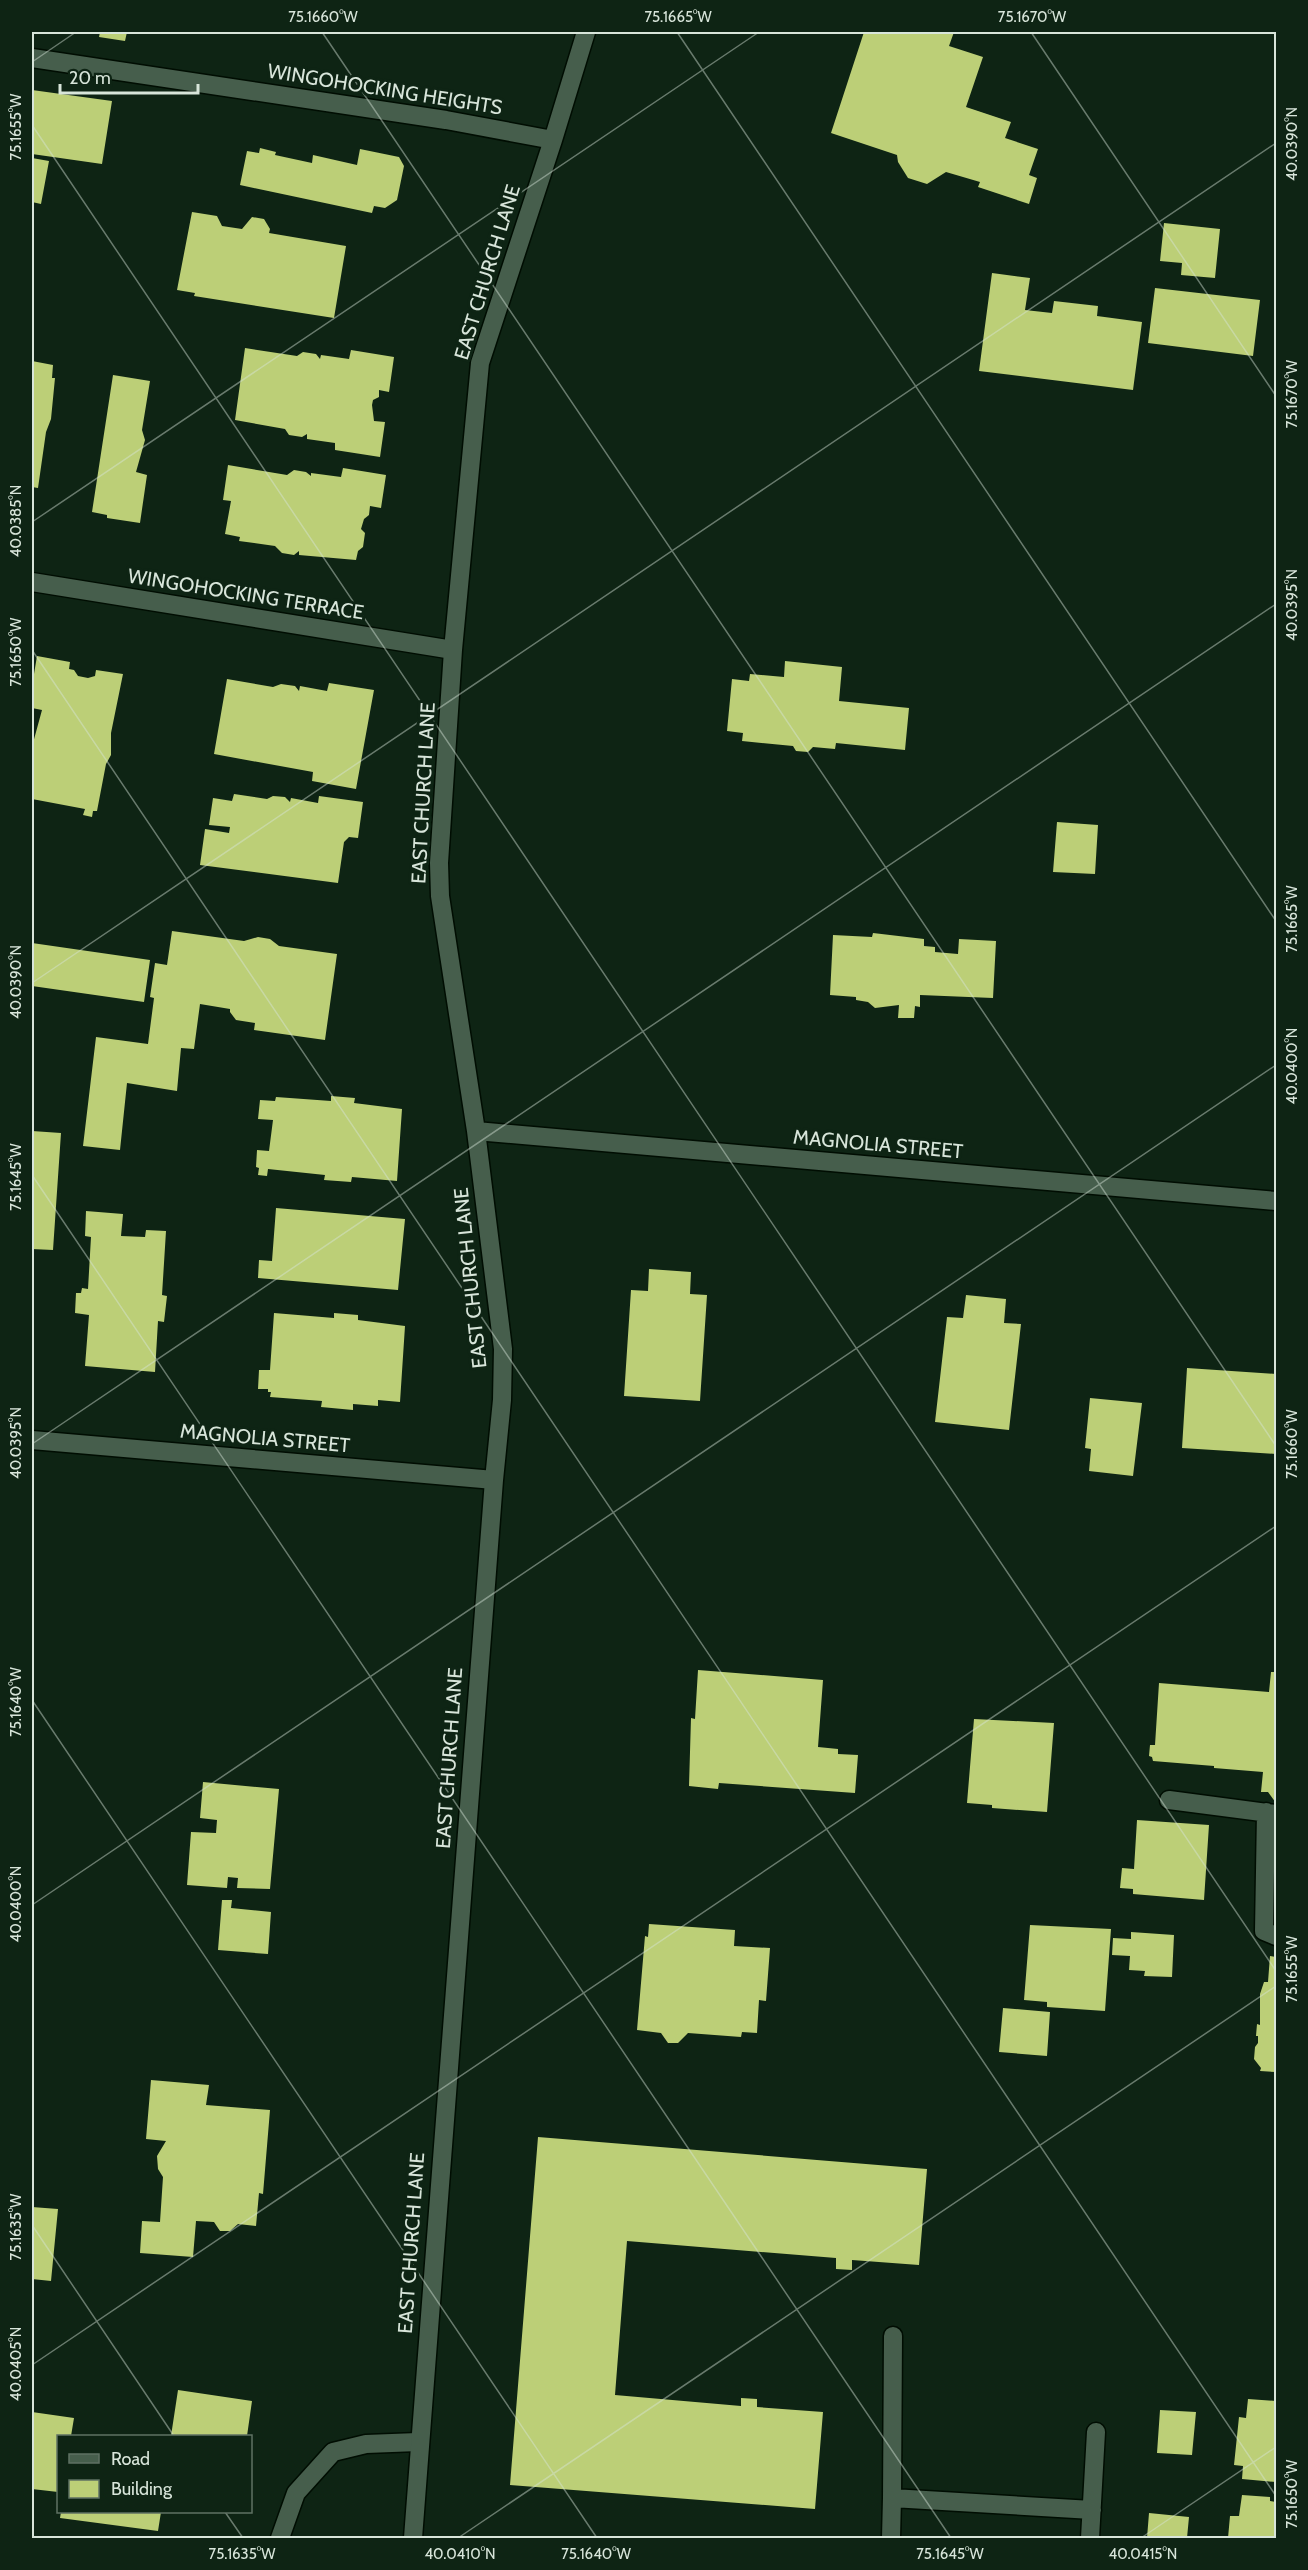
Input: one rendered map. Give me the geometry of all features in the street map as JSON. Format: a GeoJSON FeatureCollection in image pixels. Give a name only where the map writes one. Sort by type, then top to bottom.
{"type":"FeatureCollection","features":[{"type":"Feature","properties":{"kind":"street","name":"EAST CHURCH LANE"},"geometry":{"type":"LineString","coordinates":[[413,2538],[418,2442],[502,1400],[503,1349],[476,1131],[440,896],[439,874],[453,650],[480,363],[586,32]]}},
{"type":"Feature","properties":{"kind":"street","name":"WINGOHOCKING HEIGHTS"},"geometry":{"type":"LineString","coordinates":[[32,58],[435,118],[553,140]]}},
{"type":"Feature","properties":{"kind":"street","name":"WINGOHOCKING TERRACE"},"geometry":{"type":"LineString","coordinates":[[32,582],[453,650]]}},
{"type":"Feature","properties":{"kind":"street","name":"MAGNOLIA STREET"},"geometry":{"type":"LineString","coordinates":[[476,1131],[1276,1201]]}},
{"type":"Feature","properties":{"kind":"street","name":"MAGNOLIA STREET"},"geometry":{"type":"LineString","coordinates":[[32,1440],[494,1480]]}},
{"type":"Feature","properties":{"kind":"street"},"geometry":{"type":"LineString","coordinates":[[1169,1800],[1271,1813],[1264,1931],[1276,1936]]}},
{"type":"Feature","properties":{"kind":"street"},"geometry":{"type":"LineString","coordinates":[[891,2538],[893,2336]]}},
{"type":"Feature","properties":{"kind":"street"},"geometry":{"type":"LineString","coordinates":[[1090,2538],[1096,2432]]}},
{"type":"Feature","properties":{"kind":"street"},"geometry":{"type":"LineString","coordinates":[[280,2538],[296,2493],[333,2452],[366,2444],[418,2442]]}},
{"type":"Feature","properties":{"kind":"street"},"geometry":{"type":"LineString","coordinates":[[892,2498],[1092,2510]]}},
{"type":"Feature","properties":{"kind":"building"},"geometry":{"type":"Polygon","coordinates":[[[100,32],[127,32],[125,41],[99,37],[100,32]]]}},
{"type":"Feature","properties":{"kind":"building"},"geometry":{"type":"Polygon","coordinates":[[[864,32],[954,32],[949,46],[983,57],[966,107],[1011,122],[1005,138],[1038,149],[1029,175],[1037,178],[1029,204],[978,187],[980,182],[946,172],[927,184],[908,178],[898,162],[897,155],[831,133],[864,32]]]}},
{"type":"Feature","properties":{"kind":"building"},"geometry":{"type":"Polygon","coordinates":[[[32,90],[112,101],[102,164],[32,154],[32,90]]]}},
{"type":"Feature","properties":{"kind":"building"},"geometry":{"type":"Polygon","coordinates":[[[260,148],[276,152],[275,155],[312,163],[313,155],[357,165],[360,149],[399,157],[404,166],[397,200],[385,208],[374,206],[372,213],[240,185],[247,151],[259,153],[260,148]]]}},
{"type":"Feature","properties":{"kind":"building"},"geometry":{"type":"Polygon","coordinates":[[[32,158],[49,161],[41,204],[32,202],[32,158]]]}},
{"type":"Feature","properties":{"kind":"building"},"geometry":{"type":"Polygon","coordinates":[[[192,212],[217,216],[222,226],[242,229],[252,217],[264,219],[270,229],[269,233],[346,246],[334,318],[194,296],[195,293],[177,290],[192,212]]]}},
{"type":"Feature","properties":{"kind":"building"},"geometry":{"type":"Polygon","coordinates":[[[1164,223],[1220,229],[1215,278],[1181,275],[1182,263],[1160,261],[1164,223]]]}},
{"type":"Feature","properties":{"kind":"building"},"geometry":{"type":"Polygon","coordinates":[[[992,273],[1030,278],[1025,310],[1052,313],[1054,301],[1098,306],[1097,316],[1142,322],[1133,390],[979,371],[992,273]]]}},
{"type":"Feature","properties":{"kind":"building"},"geometry":{"type":"Polygon","coordinates":[[[1155,288],[1260,300],[1253,356],[1148,343],[1155,288]]]}},
{"type":"Feature","properties":{"kind":"building"},"geometry":{"type":"Polygon","coordinates":[[[245,348],[297,356],[303,352],[316,354],[320,359],[321,355],[349,359],[351,350],[394,357],[389,392],[379,390],[379,397],[373,400],[372,405],[374,421],[385,422],[380,457],[335,450],[335,443],[307,439],[307,434],[302,437],[289,435],[285,429],[235,420],[245,348]]]}},
{"type":"Feature","properties":{"kind":"building"},"geometry":{"type":"Polygon","coordinates":[[[32,361],[53,365],[52,378],[55,378],[51,419],[46,432],[38,488],[32,487],[32,361]]]}},
{"type":"Feature","properties":{"kind":"building"},"geometry":{"type":"Polygon","coordinates":[[[113,375],[150,381],[142,430],[145,440],[136,472],[147,475],[140,523],[107,518],[107,515],[92,512],[113,375]]]}},
{"type":"Feature","properties":{"kind":"building"},"geometry":{"type":"Polygon","coordinates":[[[228,465],[287,475],[294,470],[306,472],[311,476],[311,473],[341,477],[343,468],[386,475],[381,508],[370,506],[369,515],[364,519],[361,529],[365,533],[363,547],[358,551],[356,560],[299,555],[299,551],[294,555],[282,553],[275,546],[239,541],[240,537],[225,534],[231,501],[223,500],[228,465]]]}},
{"type":"Feature","properties":{"kind":"building"},"geometry":{"type":"Polygon","coordinates":[[[37,656],[70,662],[69,669],[74,670],[78,676],[88,678],[95,676],[96,670],[123,674],[111,733],[111,755],[106,764],[97,811],[93,811],[92,817],[83,815],[85,809],[32,799],[33,743],[42,710],[32,708],[32,686],[37,656]]]}},
{"type":"Feature","properties":{"kind":"building"},"geometry":{"type":"Polygon","coordinates":[[[785,661],[842,667],[839,701],[909,708],[905,750],[836,743],[835,749],[813,747],[808,752],[796,751],[793,746],[742,741],[743,733],[727,731],[732,679],[749,681],[750,674],[784,677],[785,661]]]}},
{"type":"Feature","properties":{"kind":"building"},"geometry":{"type":"Polygon","coordinates":[[[227,679],[273,687],[281,684],[295,686],[299,691],[300,686],[327,691],[329,683],[374,690],[356,789],[312,781],[313,772],[214,754],[227,679]]]}},
{"type":"Feature","properties":{"kind":"building"},"geometry":{"type":"Polygon","coordinates":[[[234,794],[267,799],[273,796],[285,797],[290,802],[291,798],[318,803],[319,796],[363,802],[358,838],[349,837],[344,842],[338,883],[200,865],[205,829],[229,833],[230,827],[209,825],[213,798],[232,801],[234,794]]]}},
{"type":"Feature","properties":{"kind":"building"},"geometry":{"type":"Polygon","coordinates":[[[1057,822],[1098,825],[1095,874],[1053,872],[1057,822]]]}},
{"type":"Feature","properties":{"kind":"building"},"geometry":{"type":"Polygon","coordinates":[[[172,931],[244,941],[258,937],[270,939],[279,946],[337,954],[325,1040],[254,1030],[255,1023],[236,1020],[230,1009],[200,1004],[194,1049],[181,1048],[177,1091],[127,1083],[120,1150],[83,1146],[96,1037],[148,1044],[154,998],[150,997],[155,963],[167,965],[172,931]]]}},
{"type":"Feature","properties":{"kind":"building"},"geometry":{"type":"Polygon","coordinates":[[[873,933],[924,939],[924,946],[935,947],[935,952],[958,954],[959,939],[996,941],[993,998],[920,995],[920,1007],[915,1006],[914,1018],[898,1018],[899,1005],[875,1008],[868,1002],[856,1000],[856,997],[830,995],[833,935],[872,937],[873,933]]]}},
{"type":"Feature","properties":{"kind":"building"},"geometry":{"type":"Polygon","coordinates":[[[32,943],[150,960],[144,1002],[32,986],[32,943]]]}},
{"type":"Feature","properties":{"kind":"building"},"geometry":{"type":"Polygon","coordinates":[[[331,1096],[355,1098],[354,1103],[402,1109],[397,1181],[352,1177],[351,1182],[324,1180],[325,1175],[268,1169],[267,1176],[258,1175],[257,1150],[269,1151],[273,1120],[258,1119],[260,1100],[275,1101],[276,1097],[331,1101],[331,1096]]]}},
{"type":"Feature","properties":{"kind":"building"},"geometry":{"type":"Polygon","coordinates":[[[32,1131],[61,1133],[53,1250],[32,1249],[32,1131]]]}},
{"type":"Feature","properties":{"kind":"building"},"geometry":{"type":"Polygon","coordinates":[[[276,1208],[405,1219],[398,1290],[258,1278],[259,1260],[272,1261],[276,1208]]]}},
{"type":"Feature","properties":{"kind":"building"},"geometry":{"type":"Polygon","coordinates":[[[86,1211],[123,1214],[121,1236],[145,1237],[146,1230],[166,1231],[162,1295],[167,1296],[164,1322],[158,1321],[155,1372],[85,1366],[89,1315],[75,1313],[76,1293],[81,1293],[82,1288],[88,1289],[91,1237],[85,1236],[86,1211]]]}},
{"type":"Feature","properties":{"kind":"building"},"geometry":{"type":"Polygon","coordinates":[[[649,1269],[691,1272],[690,1294],[707,1295],[700,1401],[624,1396],[631,1290],[648,1291],[649,1269]]]}},
{"type":"Feature","properties":{"kind":"building"},"geometry":{"type":"Polygon","coordinates":[[[966,1295],[1006,1299],[1004,1323],[1021,1324],[1009,1430],[935,1422],[947,1317],[963,1318],[966,1295]]]}},
{"type":"Feature","properties":{"kind":"building"},"geometry":{"type":"Polygon","coordinates":[[[274,1313],[334,1318],[334,1313],[358,1315],[358,1320],[405,1326],[400,1402],[378,1400],[378,1406],[353,1404],[353,1410],[321,1407],[322,1401],[270,1397],[271,1392],[268,1392],[268,1389],[258,1389],[259,1370],[270,1370],[274,1313]]]}},
{"type":"Feature","properties":{"kind":"building"},"geometry":{"type":"Polygon","coordinates":[[[1187,1368],[1276,1374],[1276,1454],[1182,1448],[1187,1368]]]}},
{"type":"Feature","properties":{"kind":"building"},"geometry":{"type":"Polygon","coordinates":[[[1090,1398],[1142,1403],[1133,1476],[1089,1471],[1091,1449],[1085,1448],[1090,1398]]]}},
{"type":"Feature","properties":{"kind":"building"},"geometry":{"type":"Polygon","coordinates":[[[698,1670],[823,1680],[818,1747],[838,1749],[838,1754],[858,1755],[855,1793],[719,1783],[718,1789],[689,1786],[691,1718],[695,1719],[698,1670]]]}},
{"type":"Feature","properties":{"kind":"building"},"geometry":{"type":"Polygon","coordinates":[[[1271,1672],[1276,1672],[1276,1803],[1268,1792],[1261,1792],[1263,1772],[1153,1761],[1149,1756],[1150,1745],[1155,1745],[1159,1683],[1269,1692],[1271,1672]]]}},
{"type":"Feature","properties":{"kind":"building"},"geometry":{"type":"Polygon","coordinates":[[[974,1719],[1054,1723],[1047,1812],[992,1808],[992,1805],[967,1803],[974,1719]]]}},
{"type":"Feature","properties":{"kind":"building"},"geometry":{"type":"Polygon","coordinates":[[[203,1782],[279,1789],[270,1889],[237,1888],[238,1878],[228,1877],[227,1888],[187,1885],[191,1832],[216,1833],[217,1820],[200,1818],[203,1782]]]}},
{"type":"Feature","properties":{"kind":"building"},"geometry":{"type":"Polygon","coordinates":[[[1137,1820],[1209,1825],[1204,1900],[1133,1894],[1133,1889],[1120,1888],[1122,1868],[1134,1869],[1137,1820]]]}},
{"type":"Feature","properties":{"kind":"building"},"geometry":{"type":"Polygon","coordinates":[[[222,1900],[232,1900],[231,1908],[271,1912],[268,1954],[218,1950],[222,1900]]]}},
{"type":"Feature","properties":{"kind":"building"},"geometry":{"type":"Polygon","coordinates":[[[649,1924],[735,1930],[734,1946],[770,1948],[766,2001],[759,2000],[757,2033],[742,2032],[741,2037],[688,2033],[678,2043],[668,2043],[661,2033],[637,2030],[645,1936],[648,1937],[649,1924]]]}},
{"type":"Feature","properties":{"kind":"building"},"geometry":{"type":"Polygon","coordinates":[[[1030,1925],[1111,1929],[1105,2011],[1047,2007],[1047,2002],[1024,2000],[1030,1925]]]}},
{"type":"Feature","properties":{"kind":"building"},"geometry":{"type":"Polygon","coordinates":[[[1131,1932],[1174,1935],[1172,1977],[1144,1976],[1145,1971],[1129,1970],[1130,1956],[1112,1955],[1113,1938],[1131,1939],[1131,1932]]]}},
{"type":"Feature","properties":{"kind":"building"},"geometry":{"type":"Polygon","coordinates":[[[1270,1956],[1276,1957],[1276,2072],[1260,2071],[1261,2068],[1254,2059],[1255,2047],[1258,2043],[1257,2024],[1260,2025],[1260,1994],[1264,1982],[1268,1982],[1270,1956]]]}},
{"type":"Feature","properties":{"kind":"building"},"geometry":{"type":"Polygon","coordinates":[[[1003,2008],[1050,2012],[1047,2056],[999,2052],[1003,2008]]]}},
{"type":"Feature","properties":{"kind":"building"},"geometry":{"type":"Polygon","coordinates":[[[151,2080],[209,2085],[206,2105],[270,2110],[263,2194],[259,2193],[256,2226],[238,2224],[230,2231],[220,2231],[214,2222],[196,2221],[193,2257],[140,2253],[142,2221],[160,2222],[163,2177],[158,2169],[157,2156],[166,2141],[146,2139],[151,2080]]]}},
{"type":"Feature","properties":{"kind":"building"},"geometry":{"type":"Polygon","coordinates":[[[538,2137],[927,2169],[919,2265],[852,2260],[852,2270],[836,2269],[836,2258],[627,2241],[615,2395],[741,2406],[741,2398],[757,2399],[757,2407],[823,2412],[815,2509],[510,2485],[538,2137]]]}},
{"type":"Feature","properties":{"kind":"building"},"geometry":{"type":"Polygon","coordinates":[[[32,2207],[58,2209],[51,2281],[32,2279],[32,2207]]]}},
{"type":"Feature","properties":{"kind":"building"},"geometry":{"type":"Polygon","coordinates":[[[178,2390],[252,2401],[247,2435],[171,2435],[178,2390]]]}},
{"type":"Feature","properties":{"kind":"building"},"geometry":{"type":"Polygon","coordinates":[[[1248,2399],[1276,2401],[1276,2482],[1242,2479],[1243,2466],[1234,2465],[1239,2417],[1246,2418],[1248,2399]]]}},
{"type":"Feature","properties":{"kind":"building"},"geometry":{"type":"Polygon","coordinates":[[[1160,2410],[1196,2412],[1192,2455],[1157,2453],[1160,2410]]]}},
{"type":"Feature","properties":{"kind":"building"},"geometry":{"type":"Polygon","coordinates":[[[32,2412],[74,2418],[71,2435],[57,2435],[57,2492],[32,2489],[32,2412]]]}},
{"type":"Feature","properties":{"kind":"building"},"geometry":{"type":"Polygon","coordinates":[[[1242,2495],[1270,2497],[1270,2501],[1276,2502],[1276,2538],[1228,2538],[1230,2516],[1239,2516],[1242,2495]]]}},
{"type":"Feature","properties":{"kind":"building"},"geometry":{"type":"Polygon","coordinates":[[[61,2513],[161,2513],[158,2531],[60,2518],[61,2513]]]}},
{"type":"Feature","properties":{"kind":"building"},"geometry":{"type":"Polygon","coordinates":[[[1149,2513],[1189,2517],[1187,2538],[1147,2538],[1149,2513]]]}}]}
